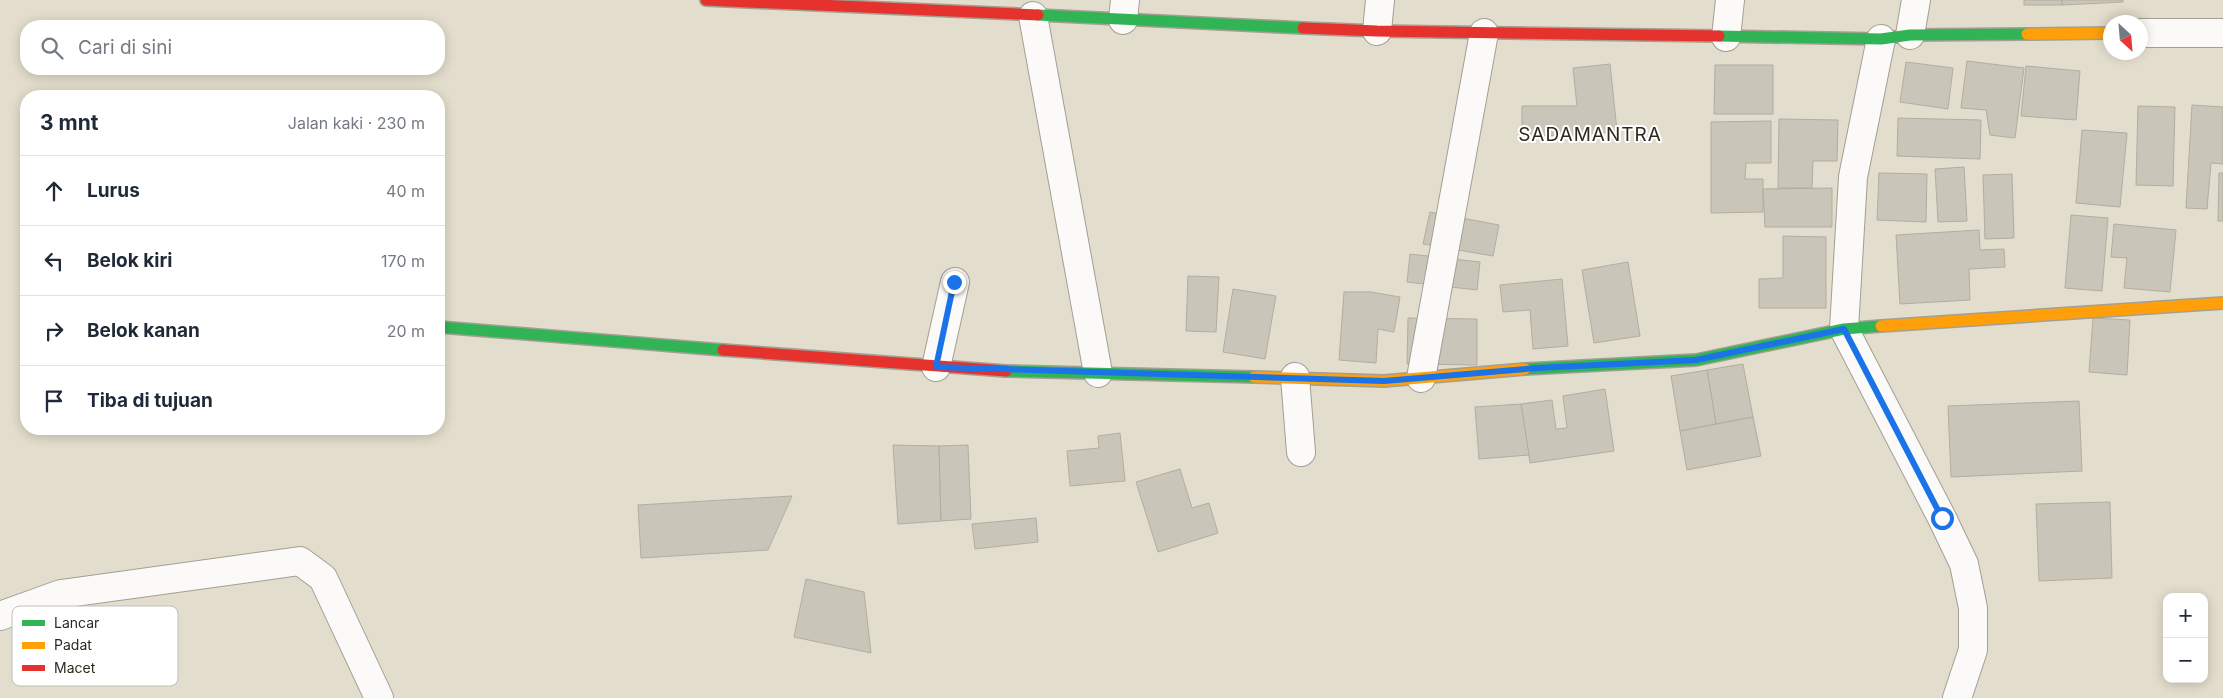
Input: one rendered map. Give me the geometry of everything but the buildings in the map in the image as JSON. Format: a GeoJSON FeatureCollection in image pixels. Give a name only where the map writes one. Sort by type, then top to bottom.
{"type":"FeatureCollection","features":[{"type":"Feature","properties":{"kind":"street"},"geometry":{"type":"LineString","coordinates":[[706,0],[1033,16],[1124,10],[1376,31],[1881,39],[1910,35],[2103,33]]}},
{"type":"Feature","properties":{"kind":"street"},"geometry":{"type":"LineString","coordinates":[[1376,31],[1380,0]]}},
{"type":"Feature","properties":{"kind":"street"},"geometry":{"type":"LineString","coordinates":[[1726,36],[1730,0]]}},
{"type":"Feature","properties":{"kind":"street"},"geometry":{"type":"LineString","coordinates":[[1910,35],[1916,0]]}},
{"type":"Feature","properties":{"kind":"street"},"geometry":{"type":"LineString","coordinates":[[1033,16],[1098,374]]}},
{"type":"Feature","properties":{"kind":"street"},"geometry":{"type":"LineString","coordinates":[[1420,378],[1484,33]]}},
{"type":"Feature","properties":{"kind":"street"},"geometry":{"type":"LineString","coordinates":[[2148,33],[2223,33]]}},
{"type":"Feature","properties":{"kind":"street"},"geometry":{"type":"LineString","coordinates":[[1881,39],[1854,177],[1844,329],[1964,564],[1973,608],[1973,650],[1957,698]]}},
{"type":"Feature","properties":{"kind":"street"},"geometry":{"type":"LineString","coordinates":[[936,367],[954,282]]}},
{"type":"Feature","properties":{"kind":"street"},"geometry":{"type":"LineString","coordinates":[[445,327],[936,367],[1098,374],[1295,377],[1384,381],[1537,368],[1696,360],[1844,329],[2223,303]]}},
{"type":"Feature","properties":{"kind":"street"},"geometry":{"type":"LineString","coordinates":[[1295,377],[1301,452]]}},
{"type":"Feature","properties":{"kind":"street"},"geometry":{"type":"LineString","coordinates":[[28,606],[61,594],[300,561],[323,578],[379,698]]}},
{"type":"Feature","properties":{"kind":"street"},"geometry":{"type":"LineString","coordinates":[[0,616],[12,612]]}},
{"type":"Feature","properties":{"kind":"traffic: fast"},"geometry":{"type":"LineString","coordinates":[[1038,15],[1303,28]]}},
{"type":"Feature","properties":{"kind":"traffic: fast"},"geometry":{"type":"LineString","coordinates":[[1719,36],[1881,39],[1910,35],[2027,34]]}},
{"type":"Feature","properties":{"kind":"traffic: fast"},"geometry":{"type":"LineString","coordinates":[[1525,369],[1696,360],[1844,329],[1881,326]]}},
{"type":"Feature","properties":{"kind":"traffic: fast"},"geometry":{"type":"LineString","coordinates":[[445,327],[723,350]]}},
{"type":"Feature","properties":{"kind":"traffic: fast"},"geometry":{"type":"LineString","coordinates":[[1006,371],[1254,377]]}},
{"type":"Feature","properties":{"kind":"traffic: slow"},"geometry":{"type":"LineString","coordinates":[[2027,34],[2103,33]]}},
{"type":"Feature","properties":{"kind":"traffic: slow"},"geometry":{"type":"LineString","coordinates":[[1881,326],[2223,303]]}},
{"type":"Feature","properties":{"kind":"traffic: slow"},"geometry":{"type":"LineString","coordinates":[[1254,377],[1384,381],[1525,369]]}},
{"type":"Feature","properties":{"kind":"traffic: jam"},"geometry":{"type":"LineString","coordinates":[[706,0],[1038,15]]}},
{"type":"Feature","properties":{"kind":"traffic: jam"},"geometry":{"type":"LineString","coordinates":[[1303,28],[1377,31],[1719,36]]}},
{"type":"Feature","properties":{"kind":"traffic: jam"},"geometry":{"type":"LineString","coordinates":[[723,350],[1006,371]]}},
{"type":"Feature","properties":{"kind":"district","name":"SADAMANTRA"},"geometry":{"type":"Point","coordinates":[1590,134]}},
{"type":"Feature","properties":{"kind":"route"},"geometry":{"type":"LineString","coordinates":[[954,282],[936,367],[1098,374],[1295,377],[1384,381],[1537,368],[1696,360],[1844,329],[1942,518]]}}]}
